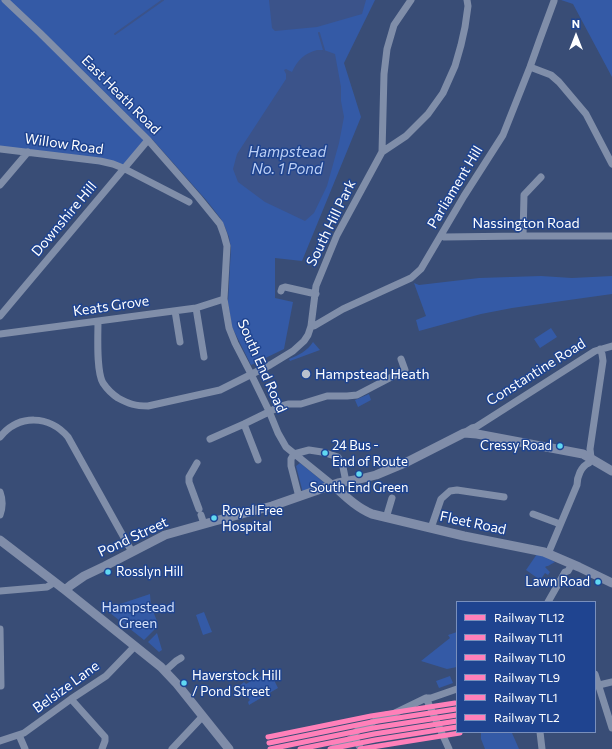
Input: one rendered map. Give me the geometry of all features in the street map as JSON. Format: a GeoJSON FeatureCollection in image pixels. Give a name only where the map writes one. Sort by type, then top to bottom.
{"type":"FeatureCollection","features":[{"type":"Feature","properties":{"kind":"main road"},"geometry":{"type":"LineString","coordinates":[[333,485],[376,475],[464,433],[476,431],[583,454],[612,471]]}},
{"type":"Feature","properties":{"kind":"main road"},"geometry":{"type":"LineString","coordinates":[[343,493],[346,482]]}},
{"type":"Feature","properties":{"kind":"main road","name":"Pond Street"},"geometry":{"type":"LineString","coordinates":[[65,590],[84,576],[201,516],[270,507],[333,485]]}},
{"type":"Feature","properties":{"kind":"main road","name":"Fleet Road"},"geometry":{"type":"LineString","coordinates":[[333,485],[366,512],[464,536],[539,551],[612,583]]}},
{"type":"Feature","properties":{"kind":"main road"},"geometry":{"type":"LineString","coordinates":[[0,540],[163,669],[229,749]]}},
{"type":"Feature","properties":{"kind":"street","name":"East Heath Road"},"geometry":{"type":"LineString","coordinates":[[5,0],[148,140],[212,215]]}},
{"type":"Feature","properties":{"kind":"street"},"geometry":{"type":"LineString","coordinates":[[382,152],[384,74],[387,49],[394,25],[411,0]]}},
{"type":"Feature","properties":{"kind":"street"},"geometry":{"type":"LineString","coordinates":[[382,152],[406,136],[428,114],[442,93],[455,66],[461,45],[468,6],[467,0]]}},
{"type":"Feature","properties":{"kind":"street","name":"Parliament Hill"},"geometry":{"type":"LineString","coordinates":[[311,326],[314,326],[343,309],[414,276],[424,265],[464,196],[503,135],[554,1]]}},
{"type":"Feature","properties":{"kind":"street"},"geometry":{"type":"LineString","coordinates":[[530,67],[551,75],[559,82],[586,114],[612,164]]}},
{"type":"Feature","properties":{"kind":"street","name":"Downshire Hill"},"geometry":{"type":"LineString","coordinates":[[0,316],[148,140]]}},
{"type":"Feature","properties":{"kind":"street","name":"Willow Road"},"geometry":{"type":"LineString","coordinates":[[0,149],[100,161],[124,168]]}},
{"type":"Feature","properties":{"kind":"street"},"geometry":{"type":"LineString","coordinates":[[0,185],[28,152]]}},
{"type":"Feature","properties":{"kind":"street","name":"South Hill Park"},"geometry":{"type":"LineString","coordinates":[[98,321],[99,372],[102,382],[111,393],[126,402],[137,406],[148,406],[220,390],[270,365],[293,351],[308,336],[311,326],[316,286],[337,235],[382,152]]}},
{"type":"Feature","properties":{"kind":"street"},"geometry":{"type":"LineString","coordinates":[[124,168],[190,202]]}},
{"type":"Feature","properties":{"kind":"street"},"geometry":{"type":"LineString","coordinates":[[523,236],[524,194],[541,177]]}},
{"type":"Feature","properties":{"kind":"street","name":"South End Road"},"geometry":{"type":"LineString","coordinates":[[212,215],[220,224],[227,246],[224,299],[229,328],[278,433],[286,447],[294,454]]}},
{"type":"Feature","properties":{"kind":"street","name":"Nassington Road"},"geometry":{"type":"LineString","coordinates":[[441,236],[612,236]]}},
{"type":"Feature","properties":{"kind":"street"},"geometry":{"type":"LineString","coordinates":[[281,290],[285,287],[316,294]]}},
{"type":"Feature","properties":{"kind":"street","name":"Keats Grove"},"geometry":{"type":"LineString","coordinates":[[0,334],[196,308],[224,299]]}},
{"type":"Feature","properties":{"kind":"street"},"geometry":{"type":"LineString","coordinates":[[196,308],[204,357]]}},
{"type":"Feature","properties":{"kind":"street"},"geometry":{"type":"LineString","coordinates":[[175,311],[180,342]]}},
{"type":"Feature","properties":{"kind":"street","name":"Constantine Road"},"geometry":{"type":"LineString","coordinates":[[476,431],[595,351],[612,346]]}},
{"type":"Feature","properties":{"kind":"street"},"geometry":{"type":"LineString","coordinates":[[548,554],[583,467],[591,458],[590,449],[603,361],[600,349]]}},
{"type":"Feature","properties":{"kind":"street"},"geometry":{"type":"LineString","coordinates":[[210,439],[280,406],[300,404],[327,396],[357,395],[405,370],[401,359]]}},
{"type":"Feature","properties":{"kind":"street"},"geometry":{"type":"LineString","coordinates":[[0,437],[15,424],[30,420],[39,420],[50,423],[57,426],[64,432],[132,552]]}},
{"type":"Feature","properties":{"kind":"street"},"geometry":{"type":"LineString","coordinates":[[244,424],[258,460]]}},
{"type":"Feature","properties":{"kind":"street"},"geometry":{"type":"LineString","coordinates":[[299,497],[291,466],[291,459],[294,454],[309,450],[338,457],[343,467],[346,482]]}},
{"type":"Feature","properties":{"kind":"street"},"geometry":{"type":"LineString","coordinates":[[294,454],[333,485]]}},
{"type":"Feature","properties":{"kind":"street"},"geometry":{"type":"LineString","coordinates":[[197,463],[189,477],[189,482],[201,516]]}},
{"type":"Feature","properties":{"kind":"street"},"geometry":{"type":"LineString","coordinates":[[431,528],[441,499],[450,491],[457,490],[504,497]]}},
{"type":"Feature","properties":{"kind":"street"},"geometry":{"type":"LineString","coordinates":[[0,492],[3,504],[0,515]]}},
{"type":"Feature","properties":{"kind":"street"},"geometry":{"type":"LineString","coordinates":[[386,518],[392,498]]}},
{"type":"Feature","properties":{"kind":"street"},"geometry":{"type":"LineString","coordinates":[[533,514],[560,524]]}},
{"type":"Feature","properties":{"kind":"street"},"geometry":{"type":"LineString","coordinates":[[549,601],[565,572],[568,571],[569,563]]}},
{"type":"Feature","properties":{"kind":"street"},"geometry":{"type":"LineString","coordinates":[[0,591],[47,587],[55,582]]}},
{"type":"Feature","properties":{"kind":"street"},"geometry":{"type":"LineString","coordinates":[[0,629],[1,686]]}},
{"type":"Feature","properties":{"kind":"street","name":"Belsize Lane"},"geometry":{"type":"LineString","coordinates":[[0,741],[24,733],[106,676],[135,646]]}},
{"type":"Feature","properties":{"kind":"street"},"geometry":{"type":"LineString","coordinates":[[163,669],[181,658]]}},
{"type":"Feature","properties":{"kind":"street"},"geometry":{"type":"LineString","coordinates":[[612,682],[597,685],[612,728]]}},
{"type":"Feature","properties":{"kind":"street"},"geometry":{"type":"LineString","coordinates":[[332,749],[354,737],[354,734],[358,730],[386,715],[393,714],[426,698],[431,698],[456,689]]}},
{"type":"Feature","properties":{"kind":"street"},"geometry":{"type":"LineString","coordinates":[[426,698],[449,749]]}},
{"type":"Feature","properties":{"kind":"street"},"geometry":{"type":"LineString","coordinates":[[71,699],[105,737],[102,749]]}},
{"type":"Feature","properties":{"kind":"street"},"geometry":{"type":"LineString","coordinates":[[172,749],[203,716]]}},
{"type":"Feature","properties":{"kind":"street"},"geometry":{"type":"LineString","coordinates":[[540,733],[542,749]]}},
{"type":"Feature","properties":{"kind":"street"},"geometry":{"type":"LineString","coordinates":[[19,735],[25,749]]}},
{"type":"Feature","properties":{"kind":"street"},"geometry":{"type":"LineString","coordinates":[[354,737],[361,749]]}},
{"type":"Feature","properties":{"kind":"green space","name":"Hampstead Heath"},"geometry":{"type":"Polygon","coordinates":[[[0,0],[375,0],[344,63],[361,117],[302,261],[275,258],[275,298],[293,302],[284,349],[251,365],[232,327],[228,302],[231,248],[225,227],[221,219],[207,201],[152,139],[123,168],[0,149],[0,0]]]}},
{"type":"Feature","properties":{"kind":"green space"},"geometry":{"type":"Polygon","coordinates":[[[561,0],[612,0],[612,77],[573,4],[561,0]]]}},
{"type":"Feature","properties":{"kind":"green space"},"geometry":{"type":"Polygon","coordinates":[[[541,276],[572,278],[612,276],[612,294],[512,308],[481,314],[419,331],[416,320],[426,316],[414,283],[419,285],[479,278],[541,276]]]}},
{"type":"Feature","properties":{"kind":"green space"},"geometry":{"type":"Polygon","coordinates":[[[551,328],[557,337],[540,348],[534,339],[551,328]]]}},
{"type":"Feature","properties":{"kind":"green space"},"geometry":{"type":"Polygon","coordinates":[[[313,342],[320,350],[290,361],[289,359],[308,348],[313,342]]]}},
{"type":"Feature","properties":{"kind":"green space"},"geometry":{"type":"Polygon","coordinates":[[[369,394],[371,400],[358,407],[355,400],[369,394]]]}},
{"type":"Feature","properties":{"kind":"green space"},"geometry":{"type":"Polygon","coordinates":[[[300,463],[326,484],[303,493],[296,466],[300,463]]]}},
{"type":"Feature","properties":{"kind":"green space"},"geometry":{"type":"Polygon","coordinates":[[[537,554],[555,562],[545,567],[550,572],[548,575],[545,573],[541,579],[543,581],[545,579],[552,584],[550,587],[526,570],[537,554]]]}},
{"type":"Feature","properties":{"kind":"green space","name":"Hampstead Green"},"geometry":{"type":"Polygon","coordinates":[[[150,594],[151,606],[157,621],[155,629],[144,640],[105,609],[150,594]]]}},
{"type":"Feature","properties":{"kind":"green space"},"geometry":{"type":"Polygon","coordinates":[[[204,612],[212,632],[203,635],[196,615],[204,612]]]}},
{"type":"Feature","properties":{"kind":"green space"},"geometry":{"type":"Polygon","coordinates":[[[456,632],[456,667],[447,669],[421,661],[450,638],[448,635],[456,632]]]}},
{"type":"Feature","properties":{"kind":"green space"},"geometry":{"type":"Polygon","coordinates":[[[157,633],[162,650],[159,652],[148,642],[157,633]]]}},
{"type":"Feature","properties":{"kind":"green space"},"geometry":{"type":"Polygon","coordinates":[[[268,675],[270,681],[274,680],[278,688],[249,705],[248,702],[250,700],[247,696],[244,697],[238,687],[244,682],[246,684],[258,677],[268,675]]]}},
{"type":"Feature","properties":{"kind":"green space"},"geometry":{"type":"Polygon","coordinates":[[[450,676],[453,683],[439,688],[436,681],[450,676]]]}},
{"type":"Feature","properties":{"kind":"green space"},"geometry":{"type":"Polygon","coordinates":[[[481,733],[512,733],[519,749],[485,749],[481,739],[481,733]]]}},
{"type":"Feature","properties":{"kind":"water"},"geometry":{"type":"Polygon","coordinates":[[[269,0],[366,0],[362,14],[317,27],[275,31],[272,28],[269,0]]]}},
{"type":"Feature","properties":{"kind":"water","name":"Hampstead No. 1 Pond"},"geometry":{"type":"Polygon","coordinates":[[[317,50],[324,50],[335,54],[341,87],[341,101],[344,117],[339,143],[327,186],[314,213],[305,221],[265,202],[238,182],[233,169],[237,154],[286,79],[284,70],[286,69],[292,72],[302,58],[308,53],[317,50]]]}},
{"type":"Feature","properties":{"kind":"waterway"},"geometry":{"type":"LineString","coordinates":[[115,34],[163,0]]}},
{"type":"Feature","properties":{"kind":"waterway"},"geometry":{"type":"LineString","coordinates":[[319,33],[323,51]]}},
{"type":"Feature","properties":{"kind":"rail line","name":"TL1"},"geometry":{"type":"LineString","coordinates":[[268,737],[371,716],[455,703]]}},
{"type":"Feature","properties":{"kind":"rail line","name":"TL10"},"geometry":{"type":"LineString","coordinates":[[269,743],[372,722],[456,709]]}},
{"type":"Feature","properties":{"kind":"rail line","name":"TL12"},"geometry":{"type":"LineString","coordinates":[[270,749],[373,728],[456,715]]}},
{"type":"Feature","properties":{"kind":"rail line","name":"TL11"},"geometry":{"type":"LineString","coordinates":[[300,749],[374,734],[456,721]]}},
{"type":"Feature","properties":{"kind":"rail line","name":"TL9"},"geometry":{"type":"LineString","coordinates":[[330,749],[456,727]]}},
{"type":"Feature","properties":{"kind":"rail line","name":"TL2"},"geometry":{"type":"LineString","coordinates":[[360,749],[460,733]]}},
{"type":"Feature","properties":{"kind":"place","name":"Hampstead Heath"},"geometry":{"type":"Point","coordinates":[306,374]}},
{"type":"Feature","properties":{"kind":"place","name":"Cressy Road"},"geometry":{"type":"Point","coordinates":[560,446]}},
{"type":"Feature","properties":{"kind":"place","name":"24 Bus - End of Route"},"geometry":{"type":"Point","coordinates":[325,453]}},
{"type":"Feature","properties":{"kind":"place","name":"South End Green"},"geometry":{"type":"Point","coordinates":[359,474]}},
{"type":"Feature","properties":{"kind":"place","name":"Royal Free Hospital"},"geometry":{"type":"Point","coordinates":[214,518]}},
{"type":"Feature","properties":{"kind":"place","name":"Rosslyn Hill"},"geometry":{"type":"Point","coordinates":[108,572]}},
{"type":"Feature","properties":{"kind":"place","name":"Lawn Road"},"geometry":{"type":"Point","coordinates":[598,582]}},
{"type":"Feature","properties":{"kind":"place","name":"Haverstock Hill / Pond Street"},"geometry":{"type":"Point","coordinates":[184,683]}}]}
